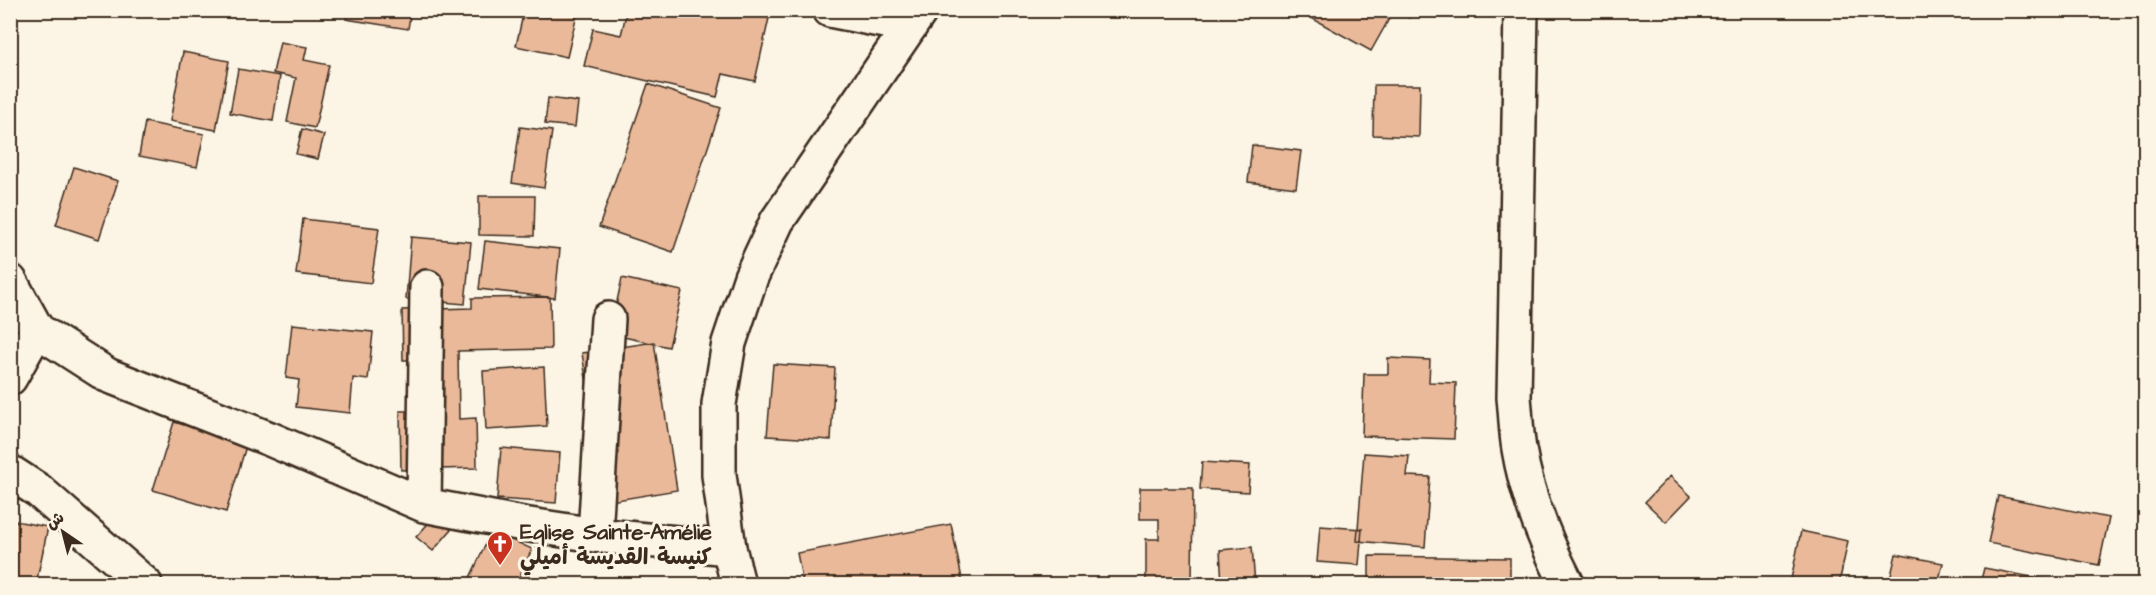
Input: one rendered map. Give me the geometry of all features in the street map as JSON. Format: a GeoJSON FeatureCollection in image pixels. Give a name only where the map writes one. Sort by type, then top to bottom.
{"type":"FeatureCollection","features":[{"type":"Feature","properties":{"kind":"street"},"geometry":{"type":"LineString","coordinates":[[738,585],[729,549],[719,475],[719,404],[729,343],[751,277],[777,221],[916,18],[830,10]]}},
{"type":"Feature","properties":{"kind":"street"},"geometry":{"type":"LineString","coordinates":[[1521,10],[1515,408],[1519,448],[1529,497],[1546,544],[1567,585]]}},
{"type":"Feature","properties":{"kind":"street"},"geometry":{"type":"LineString","coordinates":[[10,281],[37,330],[107,375],[270,439],[424,505],[595,535],[729,549]]}},
{"type":"Feature","properties":{"kind":"street"},"geometry":{"type":"LineString","coordinates":[[424,505],[427,287]]}},
{"type":"Feature","properties":{"kind":"street"},"geometry":{"type":"LineString","coordinates":[[595,535],[608,319]]}},
{"type":"Feature","properties":{"kind":"street"},"geometry":{"type":"LineString","coordinates":[[10,378],[37,330]]}},
{"type":"Feature","properties":{"kind":"street"},"geometry":{"type":"LineString","coordinates":[[10,472],[39,491],[135,580]]}},
{"type":"Feature","properties":{"kind":"building"},"geometry":{"type":"Polygon","coordinates":[[[347,10],[411,10],[408,29],[346,19],[347,10]]]}},
{"type":"Feature","properties":{"kind":"building"},"geometry":{"type":"Polygon","coordinates":[[[524,10],[578,10],[567,57],[516,46],[524,10]]]}},
{"type":"Feature","properties":{"kind":"building"},"geometry":{"type":"Polygon","coordinates":[[[627,10],[760,10],[758,16],[769,18],[755,81],[723,74],[717,97],[584,66],[593,29],[621,35],[627,10]]]}},
{"type":"Feature","properties":{"kind":"building"},"geometry":{"type":"Polygon","coordinates":[[[1297,10],[1394,10],[1371,51],[1297,10]]]}},
{"type":"Feature","properties":{"kind":"building"},"geometry":{"type":"Polygon","coordinates":[[[1396,10],[1413,10],[1409,18],[1396,10]]]}},
{"type":"Feature","properties":{"kind":"building"},"geometry":{"type":"Polygon","coordinates":[[[280,42],[307,47],[304,60],[329,65],[315,128],[287,122],[296,78],[273,73],[280,42]]]}},
{"type":"Feature","properties":{"kind":"building"},"geometry":{"type":"Polygon","coordinates":[[[183,52],[229,61],[216,130],[170,121],[183,52]]]}},
{"type":"Feature","properties":{"kind":"building"},"geometry":{"type":"Polygon","coordinates":[[[238,69],[280,76],[273,121],[230,113],[238,69]]]}},
{"type":"Feature","properties":{"kind":"building"},"geometry":{"type":"Polygon","coordinates":[[[648,84],[721,108],[673,252],[599,227],[648,84]]]}},
{"type":"Feature","properties":{"kind":"building"},"geometry":{"type":"Polygon","coordinates":[[[1374,85],[1420,85],[1419,137],[1373,135],[1374,85]]]}},
{"type":"Feature","properties":{"kind":"building"},"geometry":{"type":"Polygon","coordinates":[[[548,98],[578,102],[575,127],[545,124],[548,98]]]}},
{"type":"Feature","properties":{"kind":"building"},"geometry":{"type":"Polygon","coordinates":[[[145,122],[204,134],[197,167],[139,156],[145,122]]]}},
{"type":"Feature","properties":{"kind":"building"},"geometry":{"type":"Polygon","coordinates":[[[520,127],[552,131],[544,188],[512,183],[520,127]]]}},
{"type":"Feature","properties":{"kind":"building"},"geometry":{"type":"Polygon","coordinates":[[[302,129],[324,135],[318,159],[296,154],[302,129]]]}},
{"type":"Feature","properties":{"kind":"building"},"geometry":{"type":"Polygon","coordinates":[[[1252,145],[1301,151],[1296,188],[1248,182],[1252,145]]]}},
{"type":"Feature","properties":{"kind":"building"},"geometry":{"type":"Polygon","coordinates":[[[74,167],[118,181],[99,239],[56,225],[74,167]]]}},
{"type":"Feature","properties":{"kind":"building"},"geometry":{"type":"Polygon","coordinates":[[[479,196],[535,196],[534,236],[479,235],[479,196]]]}},
{"type":"Feature","properties":{"kind":"building"},"geometry":{"type":"Polygon","coordinates":[[[303,219],[379,228],[371,283],[296,274],[303,219]]]}},
{"type":"Feature","properties":{"kind":"building"},"geometry":{"type":"Polygon","coordinates":[[[411,237],[471,242],[465,304],[406,299],[411,237]]]}},
{"type":"Feature","properties":{"kind":"building"},"geometry":{"type":"Polygon","coordinates":[[[485,241],[560,249],[555,298],[479,289],[485,241]]]}},
{"type":"Feature","properties":{"kind":"building"},"geometry":{"type":"Polygon","coordinates":[[[622,278],[682,291],[669,347],[610,334],[622,278]]]}},
{"type":"Feature","properties":{"kind":"building"},"geometry":{"type":"Polygon","coordinates":[[[550,297],[551,349],[458,351],[459,419],[476,418],[477,468],[401,470],[400,411],[415,411],[414,360],[403,360],[402,310],[472,308],[472,298],[550,297]]]}},
{"type":"Feature","properties":{"kind":"building"},"geometry":{"type":"Polygon","coordinates":[[[292,324],[373,332],[368,380],[353,378],[350,413],[296,407],[299,380],[286,378],[292,324]]]}},
{"type":"Feature","properties":{"kind":"building"},"geometry":{"type":"Polygon","coordinates":[[[654,342],[677,490],[605,502],[582,353],[654,342]]]}},
{"type":"Feature","properties":{"kind":"building"},"geometry":{"type":"Polygon","coordinates":[[[1388,358],[1430,360],[1429,382],[1456,383],[1454,439],[1362,436],[1364,374],[1388,374],[1388,358]]]}},
{"type":"Feature","properties":{"kind":"building"},"geometry":{"type":"Polygon","coordinates":[[[773,364],[835,368],[831,440],[767,436],[773,364]]]}},
{"type":"Feature","properties":{"kind":"building"},"geometry":{"type":"Polygon","coordinates":[[[544,367],[547,426],[486,430],[483,371],[544,367]]]}},
{"type":"Feature","properties":{"kind":"building"},"geometry":{"type":"Polygon","coordinates":[[[174,422],[247,443],[226,512],[153,490],[174,422]]]}},
{"type":"Feature","properties":{"kind":"building"},"geometry":{"type":"Polygon","coordinates":[[[501,448],[560,453],[556,503],[497,499],[501,448]]]}},
{"type":"Feature","properties":{"kind":"building"},"geometry":{"type":"Polygon","coordinates":[[[1364,453],[1409,456],[1407,476],[1430,477],[1425,547],[1357,541],[1364,453]]]}},
{"type":"Feature","properties":{"kind":"building"},"geometry":{"type":"Polygon","coordinates":[[[1202,462],[1250,465],[1248,492],[1200,489],[1202,462]]]}},
{"type":"Feature","properties":{"kind":"building"},"geometry":{"type":"Polygon","coordinates":[[[1670,476],[1691,496],[1666,522],[1645,502],[1670,476]]]}},
{"type":"Feature","properties":{"kind":"building"},"geometry":{"type":"Polygon","coordinates":[[[1140,488],[1193,488],[1192,584],[1146,584],[1146,539],[1159,539],[1159,519],[1140,519],[1140,488]]]}},
{"type":"Feature","properties":{"kind":"building"},"geometry":{"type":"Polygon","coordinates":[[[1998,496],[2109,518],[2099,565],[1988,543],[1998,496]]]}},
{"type":"Feature","properties":{"kind":"building"},"geometry":{"type":"Polygon","coordinates":[[[435,516],[451,530],[433,551],[416,537],[435,516]]]}},
{"type":"Feature","properties":{"kind":"building"},"geometry":{"type":"Polygon","coordinates":[[[10,520],[48,527],[36,584],[10,584],[10,520]]]}},
{"type":"Feature","properties":{"kind":"building"},"geometry":{"type":"Polygon","coordinates":[[[951,524],[963,584],[803,584],[797,553],[951,524]]]}},
{"type":"Feature","properties":{"kind":"building"},"geometry":{"type":"Polygon","coordinates":[[[1320,526],[1362,529],[1359,565],[1317,562],[1320,526]]]}},
{"type":"Feature","properties":{"kind":"building","name":"Eglise Sainte-Amélie كنيسة القديسة أميلي"},"geometry":{"type":"Polygon","coordinates":[[[492,531],[532,549],[516,584],[467,584],[492,531]]]}},
{"type":"Feature","properties":{"kind":"building"},"geometry":{"type":"Polygon","coordinates":[[[1801,531],[1848,541],[1839,584],[1790,584],[1801,531]]]}},
{"type":"Feature","properties":{"kind":"building"},"geometry":{"type":"Polygon","coordinates":[[[2146,539],[2146,575],[2138,574],[2146,539]]]}},
{"type":"Feature","properties":{"kind":"building"},"geometry":{"type":"Polygon","coordinates":[[[1252,547],[1255,584],[1222,584],[1220,550],[1252,547]]]}},
{"type":"Feature","properties":{"kind":"building"},"geometry":{"type":"Polygon","coordinates":[[[1896,554],[1943,563],[1938,584],[1889,584],[1896,554]]]}},
{"type":"Feature","properties":{"kind":"building"},"geometry":{"type":"Polygon","coordinates":[[[1369,556],[1510,558],[1510,584],[1369,584],[1369,556]]]}},
{"type":"Feature","properties":{"kind":"building"},"geometry":{"type":"Polygon","coordinates":[[[1984,568],[2068,584],[1980,584],[1984,568]]]}},
{"type":"Feature","properties":{"kind":"place","name":"Eglise Sainte-Amélie كنيسة القديسة أميلي"},"geometry":{"type":"Point","coordinates":[500,567]}}]}
